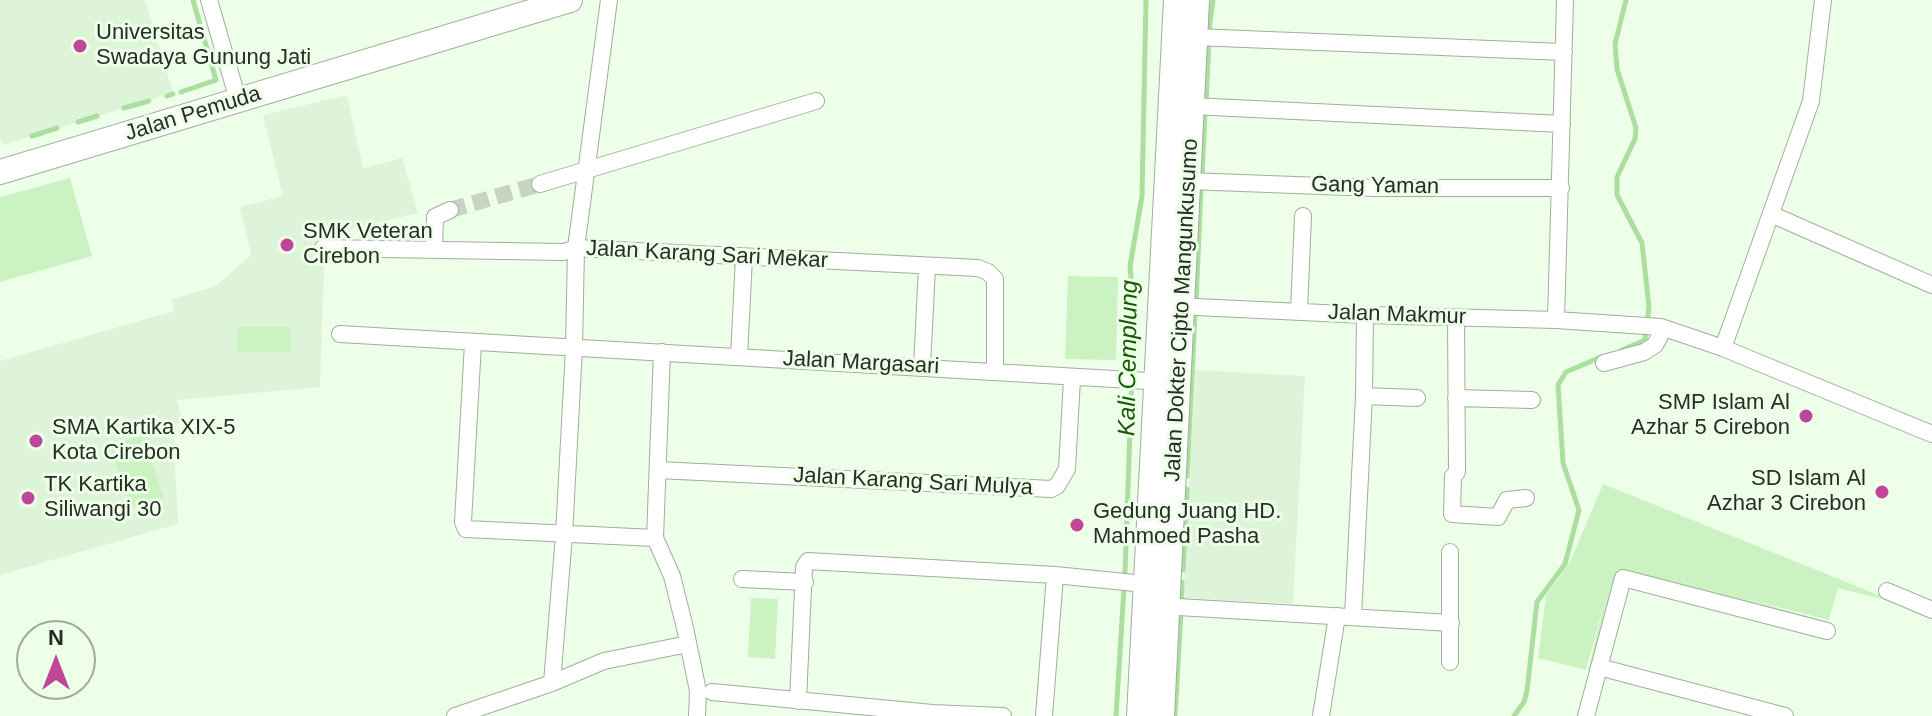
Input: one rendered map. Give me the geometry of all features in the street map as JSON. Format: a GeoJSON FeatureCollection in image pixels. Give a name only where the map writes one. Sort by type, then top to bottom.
{"type":"FeatureCollection","features":[{"type":"Feature","properties":{"kind":"main road","name":"Jalan Pemuda"},"geometry":{"type":"LineString","coordinates":[[0,172],[570,0]]}},
{"type":"Feature","properties":{"kind":"main road"},"geometry":{"type":"LineString","coordinates":[[1161,0],[1165,20],[1185,36]]}},
{"type":"Feature","properties":{"kind":"main road","name":"Jalan Dokter Cipto Mangunkusumo"},"geometry":{"type":"LineString","coordinates":[[1139,716],[1141,592],[1161,382],[1188,181],[1192,106],[1185,36],[1176,0]]}},
{"type":"Feature","properties":{"kind":"main road","name":"Jalan Dokter Cipto Mangunkusumo"},"geometry":{"type":"LineString","coordinates":[[1171,305],[1185,36],[1197,0]]}},
{"type":"Feature","properties":{"kind":"main road","name":"Jalan Dokter Cipto Mangunkusumo"},"geometry":{"type":"LineString","coordinates":[[1141,592],[1162,716]]}},
{"type":"Feature","properties":{"kind":"street"},"geometry":{"type":"LineString","coordinates":[[209,0],[238,100]]}},
{"type":"Feature","properties":{"kind":"street"},"geometry":{"type":"LineString","coordinates":[[552,683],[564,535],[576,248],[609,0]]}},
{"type":"Feature","properties":{"kind":"street"},"geometry":{"type":"LineString","coordinates":[[1556,320],[1565,0]]}},
{"type":"Feature","properties":{"kind":"street"},"geometry":{"type":"LineString","coordinates":[[1723,348],[1773,215],[1812,98],[1823,0]]}},
{"type":"Feature","properties":{"kind":"street"},"geometry":{"type":"LineString","coordinates":[[1185,36],[1564,52]]}},
{"type":"Feature","properties":{"kind":"street"},"geometry":{"type":"LineString","coordinates":[[540,184],[816,101]]}},
{"type":"Feature","properties":{"kind":"street"},"geometry":{"type":"LineString","coordinates":[[1192,106],[1562,124]]}},
{"type":"Feature","properties":{"kind":"street","name":"Gang Yaman"},"geometry":{"type":"LineString","coordinates":[[1188,181],[1375,188],[1561,188]]}},
{"type":"Feature","properties":{"kind":"street"},"geometry":{"type":"LineString","coordinates":[[434,248],[433,220],[450,210]]}},
{"type":"Feature","properties":{"kind":"street"},"geometry":{"type":"LineString","coordinates":[[1773,215],[1932,285]]}},
{"type":"Feature","properties":{"kind":"street"},"geometry":{"type":"LineString","coordinates":[[1299,311],[1303,216]]}},
{"type":"Feature","properties":{"kind":"street","name":"Jalan Karang Sari Mekar"},"geometry":{"type":"LineString","coordinates":[[323,248],[564,252],[576,248],[978,268],[995,279],[995,371]]}},
{"type":"Feature","properties":{"kind":"street"},"geometry":{"type":"LineString","coordinates":[[739,357],[744,257]]}},
{"type":"Feature","properties":{"kind":"street"},"geometry":{"type":"LineString","coordinates":[[922,367],[927,267]]}},
{"type":"Feature","properties":{"kind":"street","name":"Jalan Makmur"},"geometry":{"type":"LineString","coordinates":[[1171,305],[1663,327],[1723,348],[1932,434]]}},
{"type":"Feature","properties":{"kind":"street"},"geometry":{"type":"LineString","coordinates":[[1321,716],[1345,616],[1364,396],[1365,315]]}},
{"type":"Feature","properties":{"kind":"street"},"geometry":{"type":"LineString","coordinates":[[1456,317],[1457,472],[1453,476],[1452,514],[1499,517],[1507,500],[1526,498]]}},
{"type":"Feature","properties":{"kind":"street"},"geometry":{"type":"LineString","coordinates":[[1604,363],[1644,352],[1659,340],[1663,327]]}},
{"type":"Feature","properties":{"kind":"street","name":"Jalan Margasari"},"geometry":{"type":"LineString","coordinates":[[340,334],[1161,382]]}},
{"type":"Feature","properties":{"kind":"street"},"geometry":{"type":"LineString","coordinates":[[473,343],[463,526],[466,529],[655,538]]}},
{"type":"Feature","properties":{"kind":"street"},"geometry":{"type":"LineString","coordinates":[[662,352],[655,538],[672,576],[698,691],[697,716]]}},
{"type":"Feature","properties":{"kind":"street","name":"Jalan Karang Sari Mulya"},"geometry":{"type":"LineString","coordinates":[[658,470],[1051,489],[1057,486],[1067,469],[1072,379]]}},
{"type":"Feature","properties":{"kind":"street"},"geometry":{"type":"LineString","coordinates":[[1364,396],[1417,398]]}},
{"type":"Feature","properties":{"kind":"street"},"geometry":{"type":"LineString","coordinates":[[1456,398],[1532,400]]}},
{"type":"Feature","properties":{"kind":"street"},"geometry":{"type":"LineString","coordinates":[[1450,552],[1450,662]]}},
{"type":"Feature","properties":{"kind":"street"},"geometry":{"type":"LineString","coordinates":[[798,701],[804,567],[808,561],[814,560],[1055,575],[1141,592],[1345,616],[1451,623]]}},
{"type":"Feature","properties":{"kind":"street"},"geometry":{"type":"LineString","coordinates":[[1044,716],[1055,575]]}},
{"type":"Feature","properties":{"kind":"street"},"geometry":{"type":"LineString","coordinates":[[1586,716],[1622,580],[1626,578],[1827,631]]}},
{"type":"Feature","properties":{"kind":"street"},"geometry":{"type":"LineString","coordinates":[[742,579],[805,582]]}},
{"type":"Feature","properties":{"kind":"street"},"geometry":{"type":"LineString","coordinates":[[1887,591],[1932,610]]}},
{"type":"Feature","properties":{"kind":"street"},"geometry":{"type":"LineString","coordinates":[[455,716],[552,683],[604,661],[688,644]]}},
{"type":"Feature","properties":{"kind":"street"},"geometry":{"type":"LineString","coordinates":[[1599,667],[1785,716]]}},
{"type":"Feature","properties":{"kind":"street"},"geometry":{"type":"LineString","coordinates":[[712,692],[932,714],[1003,716]]}},
{"type":"Feature","properties":{"kind":"shaded area","name":"Universitas Swadaya Gunung Jati"},"geometry":{"type":"Polygon","coordinates":[[[0,0],[145,0],[173,93],[3,145],[0,136],[0,0]]]}},
{"type":"Feature","properties":{"kind":"shaded area"},"geometry":{"type":"Polygon","coordinates":[[[347,95],[363,168],[402,158],[418,213],[325,235],[320,387],[177,400],[183,421],[173,426],[178,524],[0,575],[0,361],[174,311],[172,299],[216,286],[251,255],[240,207],[283,196],[263,115],[347,95]]]}},
{"type":"Feature","properties":{"kind":"shaded area"},"geometry":{"type":"Polygon","coordinates":[[[1195,370],[1305,376],[1293,604],[1183,598],[1195,370]]]}},
{"type":"Feature","properties":{"kind":"green space"},"geometry":{"type":"Polygon","coordinates":[[[70,178],[92,256],[0,282],[0,197],[70,178]]]}},
{"type":"Feature","properties":{"kind":"green space"},"geometry":{"type":"Polygon","coordinates":[[[1068,276],[1118,277],[1116,360],[1065,359],[1068,276]]]}},
{"type":"Feature","properties":{"kind":"green space"},"geometry":{"type":"Polygon","coordinates":[[[237,327],[291,327],[291,352],[237,352],[237,327]]]}},
{"type":"Feature","properties":{"kind":"green space"},"geometry":{"type":"Polygon","coordinates":[[[143,435],[164,498],[131,508],[110,445],[143,435]]]}},
{"type":"Feature","properties":{"kind":"green space"},"geometry":{"type":"Polygon","coordinates":[[[1603,484],[1901,604],[1838,588],[1829,620],[1737,597],[1828,624],[1621,570],[1616,573],[1590,672],[1604,604],[1586,670],[1538,658],[1546,596],[1570,562],[1603,484]]]}},
{"type":"Feature","properties":{"kind":"green space"},"geometry":{"type":"Polygon","coordinates":[[[751,598],[778,599],[775,659],[748,657],[751,598]]]}},
{"type":"Feature","properties":{"kind":"waterway"},"geometry":{"type":"LineString","coordinates":[[181,92],[216,80],[193,0]]}},
{"type":"Feature","properties":{"kind":"waterway","name":"Kali Cemplung"},"geometry":{"type":"LineString","coordinates":[[1116,716],[1125,572],[1134,314],[1130,266],[1142,196],[1146,0]]}},
{"type":"Feature","properties":{"kind":"waterway"},"geometry":{"type":"LineString","coordinates":[[1209,31],[1213,0]]}},
{"type":"Feature","properties":{"kind":"waterway"},"geometry":{"type":"LineString","coordinates":[[1622,350],[1645,340],[1649,307],[1642,243],[1617,195],[1617,177],[1635,139],[1636,128],[1617,69],[1615,44],[1626,0]]}},
{"type":"Feature","properties":{"kind":"waterway"},"geometry":{"type":"LineString","coordinates":[[1206,102],[1209,41]]}},
{"type":"Feature","properties":{"kind":"waterway"},"geometry":{"type":"LineString","coordinates":[[167,96],[173,94]]}},
{"type":"Feature","properties":{"kind":"waterway"},"geometry":{"type":"LineString","coordinates":[[124,108],[149,101]]}},
{"type":"Feature","properties":{"kind":"waterway"},"geometry":{"type":"LineString","coordinates":[[1202,177],[1205,111]]}},
{"type":"Feature","properties":{"kind":"waterway"},"geometry":{"type":"LineString","coordinates":[[78,122],[97,116]]}},
{"type":"Feature","properties":{"kind":"waterway"},"geometry":{"type":"LineString","coordinates":[[32,136],[57,128]]}},
{"type":"Feature","properties":{"kind":"waterway"},"geometry":{"type":"LineString","coordinates":[[1196,304],[1201,187]]}},
{"type":"Feature","properties":{"kind":"waterway"},"geometry":{"type":"LineString","coordinates":[[1187,476],[1195,313]]}},
{"type":"Feature","properties":{"kind":"waterway"},"geometry":{"type":"LineString","coordinates":[[1514,716],[1524,702],[1527,691],[1537,602],[1565,564],[1579,510],[1563,463],[1558,385],[1566,372],[1601,357]]}},
{"type":"Feature","properties":{"kind":"waterway"},"geometry":{"type":"LineString","coordinates":[[1183,570],[1187,489]]}},
{"type":"Feature","properties":{"kind":"waterway"},"geometry":{"type":"LineString","coordinates":[[1181,602],[1182,582]]}},
{"type":"Feature","properties":{"kind":"waterway"},"geometry":{"type":"LineString","coordinates":[[1175,716],[1181,613]]}},
{"type":"Feature","properties":{"kind":"tunnel"},"geometry":{"type":"LineString","coordinates":[[450,210],[540,184]]}},
{"type":"Feature","properties":{"kind":"place","name":"Universitas Swadaya Gunung Jati"},"geometry":{"type":"Point","coordinates":[80,46]}},
{"type":"Feature","properties":{"kind":"place","name":"SMK Veteran Cirebon"},"geometry":{"type":"Point","coordinates":[287,245]}},
{"type":"Feature","properties":{"kind":"place","name":"SMP Islam Al Azhar 5 Cirebon"},"geometry":{"type":"Point","coordinates":[1806,416]}},
{"type":"Feature","properties":{"kind":"place","name":"SMA Kartika XIX-5 Kota Cirebon"},"geometry":{"type":"Point","coordinates":[36,441]}},
{"type":"Feature","properties":{"kind":"place","name":"SD Islam Al Azhar 3 Cirebon"},"geometry":{"type":"Point","coordinates":[1882,492]}},
{"type":"Feature","properties":{"kind":"place","name":"TK Kartika Siliwangi 30"},"geometry":{"type":"Point","coordinates":[28,498]}},
{"type":"Feature","properties":{"kind":"place","name":"Gedung Juang HD. Mahmoed Pasha"},"geometry":{"type":"Point","coordinates":[1077,525]}}]}
